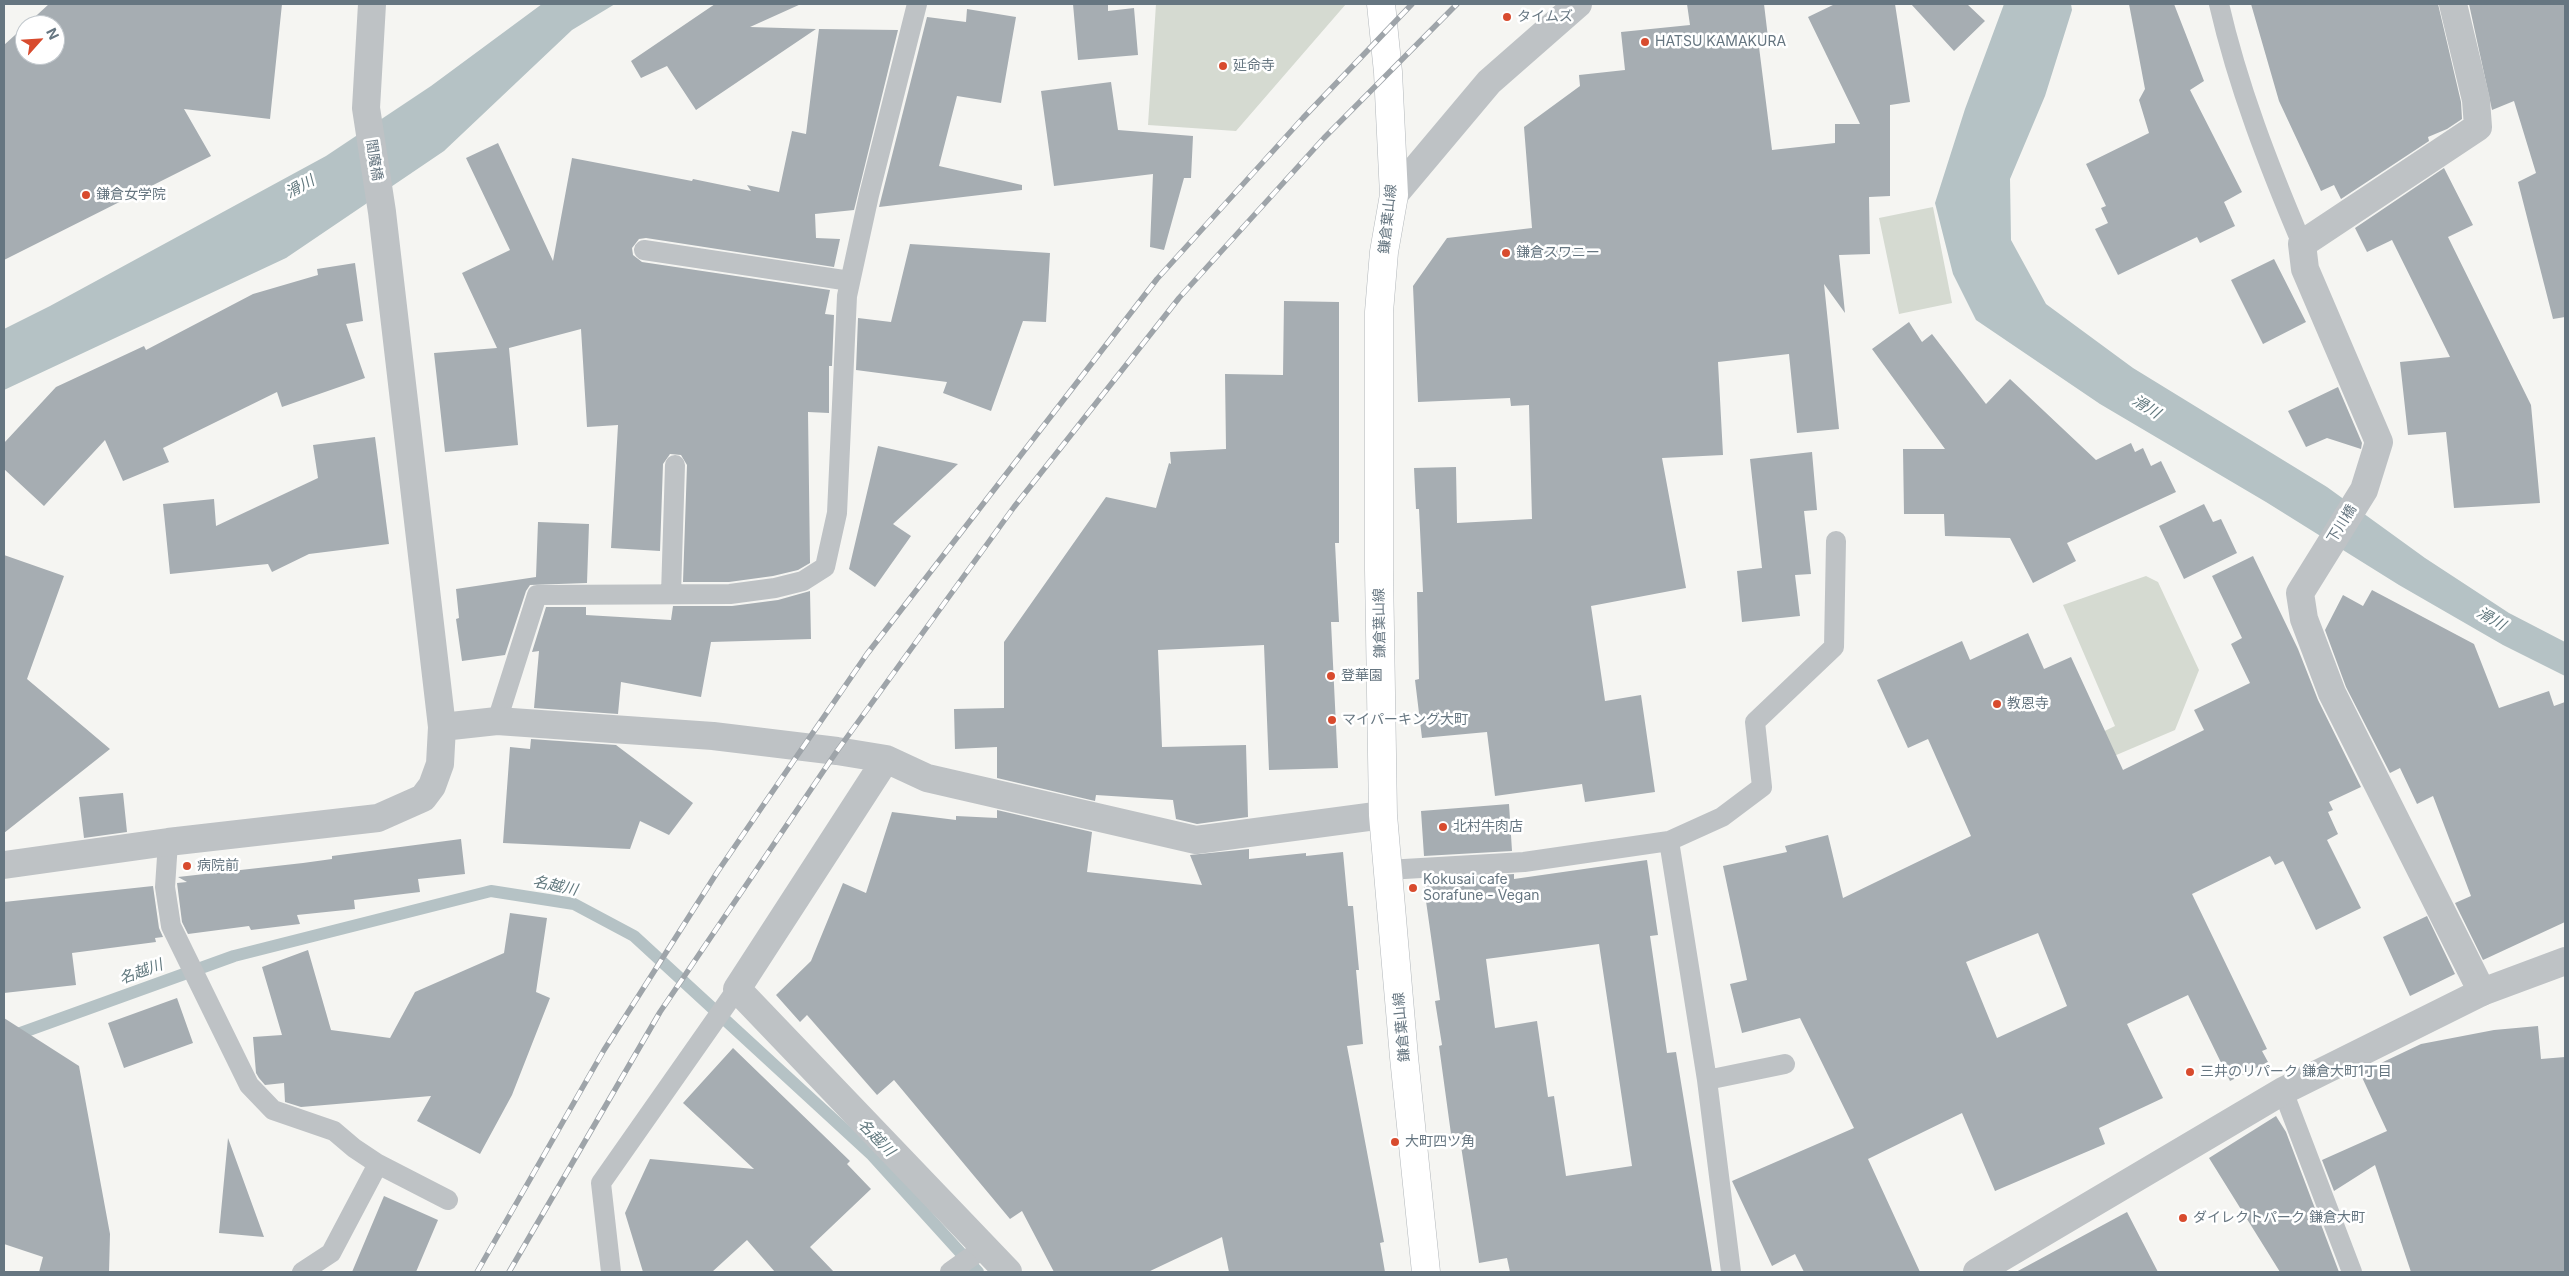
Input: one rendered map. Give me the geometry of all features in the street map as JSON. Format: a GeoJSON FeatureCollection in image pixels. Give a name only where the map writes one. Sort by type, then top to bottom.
{"type":"FeatureCollection","features":[{"type":"Feature","properties":{"kind":"main road","name":"鎌倉葉山線"},"geometry":{"type":"LineString","coordinates":[[1381,4],[1388,72],[1394,195],[1384,252],[1379,312],[1379,570],[1383,815],[1426,1272]]}},
{"type":"Feature","properties":{"kind":"street","name":"閻魔橋"},"geometry":{"type":"LineString","coordinates":[[4,865],[168,842],[378,818],[423,798],[432,786],[440,764],[442,727],[382,212],[366,108],[372,4]]}},
{"type":"Feature","properties":{"kind":"street"},"geometry":{"type":"LineString","coordinates":[[1394,195],[1489,82],[1578,4]]}},
{"type":"Feature","properties":{"kind":"street"},"geometry":{"type":"LineString","coordinates":[[2302,244],[2478,127],[2476,100],[2453,4]]}},
{"type":"Feature","properties":{"kind":"street","name":"下川橋"},"geometry":{"type":"LineString","coordinates":[[2302,244],[2305,269],[2379,442],[2364,490],[2300,593],[2304,619],[2332,693],[2482,992]]}},
{"type":"Feature","properties":{"kind":"street"},"geometry":{"type":"LineString","coordinates":[[442,727],[497,721],[713,736],[837,750],[886,759],[927,778],[1196,840],[1383,815]]}},
{"type":"Feature","properties":{"kind":"street"},"geometry":{"type":"LineString","coordinates":[[886,759],[737,989],[1008,1272]]}},
{"type":"Feature","properties":{"kind":"street"},"geometry":{"type":"LineString","coordinates":[[1977,1272],[2283,1091],[2482,992],[2565,961]]}},
{"type":"Feature","properties":{"kind":"lane"},"geometry":{"type":"LineString","coordinates":[[497,721],[537,595],[730,594],[775,588],[803,581],[825,567],[837,512],[846,305],[869,195],[917,4]]}},
{"type":"Feature","properties":{"kind":"lane"},"geometry":{"type":"LineString","coordinates":[[2218,4],[2226,36],[2264,154],[2302,244]]}},
{"type":"Feature","properties":{"kind":"lane"},"geometry":{"type":"LineString","coordinates":[[644,250],[850,281]]}},
{"type":"Feature","properties":{"kind":"lane"},"geometry":{"type":"LineString","coordinates":[[671,594],[675,465]]}},
{"type":"Feature","properties":{"kind":"lane"},"geometry":{"type":"LineString","coordinates":[[1387,870],[1524,862],[1669,841],[1722,817],[1762,787],[1755,722],[1834,647],[1836,541]]}},
{"type":"Feature","properties":{"kind":"lane"},"geometry":{"type":"LineString","coordinates":[[1669,841],[1707,1080],[1731,1272]]}},
{"type":"Feature","properties":{"kind":"lane"},"geometry":{"type":"LineString","coordinates":[[168,842],[165,888],[171,926],[249,1085],[274,1110],[334,1131],[354,1148],[378,1164],[448,1200]]}},
{"type":"Feature","properties":{"kind":"lane"},"geometry":{"type":"LineString","coordinates":[[611,1272],[601,1184],[737,989]]}},
{"type":"Feature","properties":{"kind":"lane"},"geometry":{"type":"LineString","coordinates":[[1707,1080],[1785,1064]]}},
{"type":"Feature","properties":{"kind":"lane"},"geometry":{"type":"LineString","coordinates":[[2283,1091],[2352,1272]]}},
{"type":"Feature","properties":{"kind":"lane"},"geometry":{"type":"LineString","coordinates":[[302,1272],[331,1254],[378,1164]]}},
{"type":"Feature","properties":{"kind":"lane"},"geometry":{"type":"LineString","coordinates":[[950,1272],[985,1247]]}},
{"type":"Feature","properties":{"kind":"shaded area","name":"延命寺"},"geometry":{"type":"Polygon","coordinates":[[[1156,4],[1346,4],[1236,131],[1148,125],[1156,4]]]}},
{"type":"Feature","properties":{"kind":"shaded area"},"geometry":{"type":"Polygon","coordinates":[[[1933,207],[1952,303],[1899,314],[1879,218],[1933,207]]]}},
{"type":"Feature","properties":{"kind":"shaded area"},"geometry":{"type":"Polygon","coordinates":[[[2146,576],[2158,582],[2199,670],[2175,730],[1978,814],[1971,795],[2115,726],[2063,605],[2146,576]]]}},
{"type":"Feature","properties":{"kind":"water","name":"滑川"},"geometry":{"type":"Polygon","coordinates":[[[542,4],[615,4],[572,30],[444,151],[286,258],[4,390],[4,329],[50,306],[326,156],[431,86],[542,4]]]}},
{"type":"Feature","properties":{"kind":"water","name":"滑川"},"geometry":{"type":"Polygon","coordinates":[[[2004,4],[2071,4],[2072,10],[2045,96],[2010,179],[2011,240],[2046,304],[2133,368],[2327,487],[2425,558],[2509,613],[2565,642],[2565,676],[2503,645],[2399,585],[2266,502],[2100,404],[1976,320],[1953,274],[1935,203],[1965,109],[2004,4]]]}},
{"type":"Feature","properties":{"kind":"building","name":"鎌倉女学院"},"geometry":{"type":"Polygon","coordinates":[[[49,4],[282,4],[270,119],[184,109],[211,156],[4,260],[4,45],[15,35],[15,65],[65,65],[65,15],[37,15],[49,4]]]}},
{"type":"Feature","properties":{"kind":"building"},"geometry":{"type":"Polygon","coordinates":[[[715,4],[801,4],[750,27],[816,29],[696,110],[667,66],[641,78],[631,61],[715,4]]]}},
{"type":"Feature","properties":{"kind":"building"},"geometry":{"type":"Polygon","coordinates":[[[1073,4],[1108,4],[1108,11],[1134,8],[1138,55],[1078,60],[1073,4]]]}},
{"type":"Feature","properties":{"kind":"building"},"geometry":{"type":"Polygon","coordinates":[[[1687,4],[1764,4],[1769,46],[1759,47],[1772,150],[1835,143],[1835,124],[1860,124],[1808,17],[1835,4],[1895,4],[1910,102],[1890,105],[1890,196],[1869,197],[1870,254],[1839,255],[1845,313],[1824,284],[1839,429],[1797,433],[1789,354],[1718,362],[1723,455],[1662,458],[1686,588],[1591,606],[1605,701],[1641,695],[1655,792],[1585,802],[1582,784],[1495,796],[1487,732],[1422,738],[1415,680],[1419,679],[1417,592],[1423,592],[1419,509],[1416,509],[1414,468],[1456,467],[1457,523],[1532,519],[1529,405],[1511,406],[1510,398],[1418,402],[1413,286],[1447,238],[1532,228],[1524,127],[1580,86],[1579,75],[1625,70],[1621,32],[1690,25],[1687,4]]]}},
{"type":"Feature","properties":{"kind":"building"},"geometry":{"type":"Polygon","coordinates":[[[1911,4],[1967,4],[1985,21],[1954,51],[1911,4]]]}},
{"type":"Feature","properties":{"kind":"building"},"geometry":{"type":"Polygon","coordinates":[[[2129,4],[2174,4],[2204,81],[2190,90],[2242,192],[2224,202],[2235,226],[2200,243],[2197,237],[2118,275],[2095,229],[2108,223],[2101,208],[2106,206],[2086,164],[2149,133],[2139,100],[2145,89],[2129,4]]]}},
{"type":"Feature","properties":{"kind":"building"},"geometry":{"type":"Polygon","coordinates":[[[2251,4],[2438,4],[2461,102],[2462,119],[2447,129],[2428,137],[2429,141],[2341,199],[2334,185],[2321,191],[2279,101],[2251,4]]]}},
{"type":"Feature","properties":{"kind":"building"},"geometry":{"type":"Polygon","coordinates":[[[2469,4],[2565,4],[2565,317],[2553,319],[2518,182],[2536,173],[2514,101],[2492,110],[2469,4]]]}},
{"type":"Feature","properties":{"kind":"building"},"geometry":{"type":"Polygon","coordinates":[[[967,9],[1016,17],[1001,103],[957,96],[939,166],[1022,185],[1022,190],[879,207],[927,17],[966,22],[967,9]]]}},
{"type":"Feature","properties":{"kind":"building"},"geometry":{"type":"Polygon","coordinates":[[[819,29],[898,30],[854,210],[815,214],[816,238],[840,239],[834,267],[646,238],[639,239],[632,248],[633,255],[642,262],[830,290],[825,314],[834,315],[832,366],[829,366],[829,413],[808,412],[810,563],[798,570],[773,576],[729,582],[683,582],[687,465],[681,455],[670,454],[663,464],[660,551],[611,548],[618,425],[587,427],[581,329],[509,348],[518,445],[445,452],[434,353],[497,348],[462,273],[510,250],[466,158],[498,143],[553,261],[572,158],[751,191],[747,185],[779,192],[792,131],[806,134],[819,29]]]}},
{"type":"Feature","properties":{"kind":"building"},"geometry":{"type":"Polygon","coordinates":[[[1111,82],[1118,130],[1193,136],[1191,178],[1184,178],[1164,250],[1150,247],[1153,174],[1054,186],[1041,91],[1111,82]]]}},
{"type":"Feature","properties":{"kind":"building"},"geometry":{"type":"Polygon","coordinates":[[[2444,168],[2473,225],[2448,237],[2531,405],[2540,503],[2454,508],[2446,432],[2408,435],[2400,362],[2450,357],[2392,240],[2367,252],[2355,228],[2444,168]]]}},
{"type":"Feature","properties":{"kind":"building"},"geometry":{"type":"Polygon","coordinates":[[[910,244],[1050,253],[1046,322],[1023,321],[991,411],[943,393],[947,382],[856,370],[858,318],[891,322],[910,244]]]}},
{"type":"Feature","properties":{"kind":"building"},"geometry":{"type":"Polygon","coordinates":[[[2274,259],[2306,322],[2263,344],[2231,280],[2274,259]]]}},
{"type":"Feature","properties":{"kind":"building"},"geometry":{"type":"Polygon","coordinates":[[[355,263],[363,321],[346,324],[365,378],[282,407],[277,392],[163,448],[169,462],[123,481],[105,440],[44,506],[4,469],[4,443],[56,387],[144,346],[146,350],[253,294],[318,275],[317,269],[355,263]]]}},
{"type":"Feature","properties":{"kind":"building"},"geometry":{"type":"Polygon","coordinates":[[[1284,301],[1339,302],[1339,543],[1335,543],[1339,622],[1331,622],[1338,768],[1269,770],[1264,645],[1158,650],[1162,747],[1246,745],[1248,817],[1197,824],[1176,819],[1173,800],[1096,795],[1095,801],[997,778],[997,747],[955,749],[954,709],[1004,708],[1004,642],[1106,497],[1156,508],[1169,463],[1171,464],[1170,452],[1226,449],[1225,374],[1283,375],[1284,301]]]}},
{"type":"Feature","properties":{"kind":"building"},"geometry":{"type":"Polygon","coordinates":[[[1909,322],[1922,342],[1932,334],[1986,404],[2010,379],[2096,460],[2131,443],[2135,452],[2143,448],[2151,466],[2161,461],[2176,492],[2067,543],[2076,561],[2033,583],[2010,538],[1945,536],[1944,514],[1904,514],[1903,449],[1945,449],[1872,349],[1909,322]]]}},
{"type":"Feature","properties":{"kind":"building"},"geometry":{"type":"Polygon","coordinates":[[[2338,387],[2362,443],[2361,449],[2327,438],[2306,447],[2288,411],[2338,387]]]}},
{"type":"Feature","properties":{"kind":"building"},"geometry":{"type":"Polygon","coordinates":[[[375,437],[389,544],[309,554],[272,572],[268,564],[170,574],[163,504],[214,499],[216,526],[318,478],[313,445],[375,437]]]}},
{"type":"Feature","properties":{"kind":"building"},"geometry":{"type":"Polygon","coordinates":[[[878,446],[958,464],[893,524],[911,536],[875,587],[849,569],[878,446]]]}},
{"type":"Feature","properties":{"kind":"building"},"geometry":{"type":"Polygon","coordinates":[[[1812,452],[1817,510],[1804,511],[1811,574],[1795,575],[1800,616],[1742,622],[1737,571],[1762,568],[1750,459],[1812,452]]]}},
{"type":"Feature","properties":{"kind":"building"},"geometry":{"type":"Polygon","coordinates":[[[2204,504],[2213,522],[2221,519],[2237,553],[2184,579],[2159,526],[2204,504]]]}},
{"type":"Feature","properties":{"kind":"building"},"geometry":{"type":"Polygon","coordinates":[[[538,522],[589,524],[587,583],[530,585],[526,591],[505,655],[462,661],[456,619],[459,618],[456,589],[536,577],[538,522]]]}},
{"type":"Feature","properties":{"kind":"building"},"geometry":{"type":"Polygon","coordinates":[[[4,555],[64,576],[27,679],[110,749],[4,833],[4,555]]]}},
{"type":"Feature","properties":{"kind":"building"},"geometry":{"type":"Polygon","coordinates":[[[2253,556],[2298,649],[2318,700],[2361,787],[2329,802],[2333,810],[2328,812],[2338,834],[2327,840],[2361,908],[2316,930],[2283,861],[2275,865],[2270,856],[2192,894],[2267,1049],[2262,1051],[2268,1062],[2230,1081],[2188,995],[2127,1024],[2163,1098],[2099,1128],[2105,1144],[1995,1191],[1962,1113],[1868,1159],[1920,1272],[1804,1272],[1795,1254],[1772,1266],[1732,1181],[1854,1128],[1800,1018],[1742,1033],[1730,984],[1747,980],[1723,866],[1787,852],[1785,846],[1828,835],[1843,898],[1971,836],[1928,739],[1908,748],[1877,680],[1962,641],[1970,660],[2028,633],[2044,669],[2071,657],[2123,770],[2204,730],[2194,710],[2250,683],[2231,644],[2242,638],[2212,576],[2253,556]],[[2038,933],[1966,962],[1997,1038],[2067,1006],[2038,933]]]}},
{"type":"Feature","properties":{"kind":"building"},"geometry":{"type":"Polygon","coordinates":[[[2372,590],[2474,644],[2499,708],[2549,691],[2554,706],[2565,702],[2565,922],[2483,960],[2455,903],[2471,896],[2433,796],[2417,804],[2400,768],[2390,773],[2346,687],[2325,630],[2343,595],[2363,606],[2372,590]]]}},
{"type":"Feature","properties":{"kind":"building"},"geometry":{"type":"Polygon","coordinates":[[[810,591],[811,639],[711,642],[701,697],[621,682],[618,714],[534,708],[539,651],[532,652],[546,607],[586,607],[586,615],[671,620],[673,606],[732,606],[778,600],[810,591]]]}},
{"type":"Feature","properties":{"kind":"building"},"geometry":{"type":"Polygon","coordinates":[[[531,739],[616,745],[693,803],[669,835],[640,821],[630,849],[503,843],[510,747],[530,749],[531,739]]]}},
{"type":"Feature","properties":{"kind":"building"},"geometry":{"type":"Polygon","coordinates":[[[123,793],[127,832],[84,838],[79,797],[123,793]]]}},
{"type":"Feature","properties":{"kind":"building"},"geometry":{"type":"Polygon","coordinates":[[[1509,804],[1512,851],[1424,856],[1421,811],[1509,804]]]}},
{"type":"Feature","properties":{"kind":"building"},"geometry":{"type":"Polygon","coordinates":[[[997,810],[1092,832],[1087,872],[1202,885],[1190,855],[1249,849],[1249,859],[1306,853],[1306,856],[1343,852],[1348,906],[1353,906],[1359,970],[1356,970],[1363,1044],[1347,1046],[1384,1242],[1380,1243],[1385,1272],[1229,1272],[1222,1237],[1148,1272],[1054,1272],[1022,1211],[1010,1219],[894,1080],[877,1095],[807,1015],[800,1022],[776,995],[811,961],[843,883],[866,893],[892,812],[956,820],[956,816],[997,818],[997,810]]]}},
{"type":"Feature","properties":{"kind":"building"},"geometry":{"type":"Polygon","coordinates":[[[461,839],[465,874],[418,879],[420,892],[354,900],[355,909],[297,915],[300,924],[251,930],[249,926],[188,934],[182,922],[177,883],[187,882],[178,877],[303,863],[332,859],[332,856],[461,839]]]}},
{"type":"Feature","properties":{"kind":"building"},"geometry":{"type":"Polygon","coordinates":[[[1647,860],[1658,935],[1650,936],[1667,1053],[1676,1052],[1712,1272],[1510,1272],[1507,1258],[1479,1263],[1459,1133],[1451,1134],[1439,1046],[1442,1045],[1435,1001],[1440,1000],[1424,887],[1426,887],[1426,880],[1514,874],[1514,879],[1647,860]],[[1599,944],[1486,959],[1495,1028],[1537,1021],[1548,1097],[1554,1096],[1566,1176],[1632,1166],[1599,944]]]}},
{"type":"Feature","properties":{"kind":"building"},"geometry":{"type":"Polygon","coordinates":[[[153,886],[159,928],[163,937],[155,938],[156,942],[72,953],[76,985],[4,993],[4,902],[153,886]]]}},
{"type":"Feature","properties":{"kind":"building"},"geometry":{"type":"Polygon","coordinates":[[[510,913],[547,918],[536,992],[550,998],[512,1095],[480,1154],[417,1121],[431,1096],[301,1107],[285,1102],[284,1083],[265,1085],[259,1078],[256,1073],[253,1037],[282,1035],[262,967],[308,950],[331,1030],[390,1038],[415,992],[504,953],[510,913]]]}},
{"type":"Feature","properties":{"kind":"building"},"geometry":{"type":"Polygon","coordinates":[[[2427,916],[2455,974],[2410,996],[2383,937],[2427,916]]]}},
{"type":"Feature","properties":{"kind":"building"},"geometry":{"type":"Polygon","coordinates":[[[177,998],[193,1043],[124,1068],[108,1023],[177,998]]]}},
{"type":"Feature","properties":{"kind":"building"},"geometry":{"type":"Polygon","coordinates":[[[4,1018],[79,1066],[110,1234],[109,1272],[39,1272],[43,1257],[4,1244],[4,1018]]]}},
{"type":"Feature","properties":{"kind":"building"},"geometry":{"type":"Polygon","coordinates":[[[2538,1026],[2541,1059],[2565,1057],[2565,1272],[2411,1272],[2375,1165],[2334,1191],[2322,1160],[2387,1131],[2360,1073],[2421,1044],[2494,1030],[2538,1026]]]}},
{"type":"Feature","properties":{"kind":"building"},"geometry":{"type":"Polygon","coordinates":[[[733,1048],[850,1161],[847,1164],[871,1189],[810,1247],[834,1272],[775,1272],[747,1240],[712,1272],[643,1272],[625,1213],[650,1159],[754,1169],[683,1103],[733,1048]]]}},
{"type":"Feature","properties":{"kind":"building"},"geometry":{"type":"Polygon","coordinates":[[[2276,1116],[2286,1132],[2339,1272],[2280,1272],[2209,1158],[2276,1116]]]}},
{"type":"Feature","properties":{"kind":"building"},"geometry":{"type":"Polygon","coordinates":[[[228,1138],[264,1237],[219,1233],[228,1138]]]}},
{"type":"Feature","properties":{"kind":"building"},"geometry":{"type":"Polygon","coordinates":[[[384,1196],[438,1220],[416,1272],[352,1272],[384,1196]]]}},
{"type":"Feature","properties":{"kind":"building"},"geometry":{"type":"Polygon","coordinates":[[[2127,1212],[2158,1272],[2016,1272],[2127,1212]]]}},
{"type":"Feature","properties":{"kind":"waterway","name":"名越川"},"geometry":{"type":"LineString","coordinates":[[4,1039],[234,956],[491,891],[574,904],[634,936],[871,1154],[978,1272]]}},
{"type":"Feature","properties":{"kind":"railway"},"geometry":{"type":"LineString","coordinates":[[477,1272],[604,1050],[718,871],[867,654],[1157,279],[1303,118],[1412,4]]}},
{"type":"Feature","properties":{"kind":"railway"},"geometry":{"type":"LineString","coordinates":[[509,1272],[660,1012],[837,751],[1014,507],[1179,298],[1324,138],[1457,4]]}},
{"type":"Feature","properties":{"kind":"place","name":"タイムズ"},"geometry":{"type":"Point","coordinates":[1507,17]}},
{"type":"Feature","properties":{"kind":"place","name":"HATSU KAMAKURA"},"geometry":{"type":"Point","coordinates":[1645,42]}},
{"type":"Feature","properties":{"kind":"place","name":"延命寺"},"geometry":{"type":"Point","coordinates":[1223,66]}},
{"type":"Feature","properties":{"kind":"place","name":"鎌倉女学院"},"geometry":{"type":"Point","coordinates":[86,195]}},
{"type":"Feature","properties":{"kind":"place","name":"鎌倉スワニー"},"geometry":{"type":"Point","coordinates":[1506,253]}},
{"type":"Feature","properties":{"kind":"place","name":"登華園"},"geometry":{"type":"Point","coordinates":[1331,676]}},
{"type":"Feature","properties":{"kind":"place","name":"教恩寺"},"geometry":{"type":"Point","coordinates":[1997,704]}},
{"type":"Feature","properties":{"kind":"place","name":"マイパーキング大町"},"geometry":{"type":"Point","coordinates":[1332,720]}},
{"type":"Feature","properties":{"kind":"place","name":"北村牛肉店"},"geometry":{"type":"Point","coordinates":[1443,827]}},
{"type":"Feature","properties":{"kind":"place","name":"病院前"},"geometry":{"type":"Point","coordinates":[187,866]}},
{"type":"Feature","properties":{"kind":"place","name":"Kokusai cafe Sorafune - Vegan"},"geometry":{"type":"Point","coordinates":[1413,888]}},
{"type":"Feature","properties":{"kind":"place","name":"三井のリパーク 鎌倉大町1丁目"},"geometry":{"type":"Point","coordinates":[2190,1072]}},
{"type":"Feature","properties":{"kind":"place","name":"大町四ツ角"},"geometry":{"type":"Point","coordinates":[1395,1142]}},
{"type":"Feature","properties":{"kind":"place","name":"ダイレクトパーク 鎌倉大町"},"geometry":{"type":"Point","coordinates":[2183,1218]}}]}
